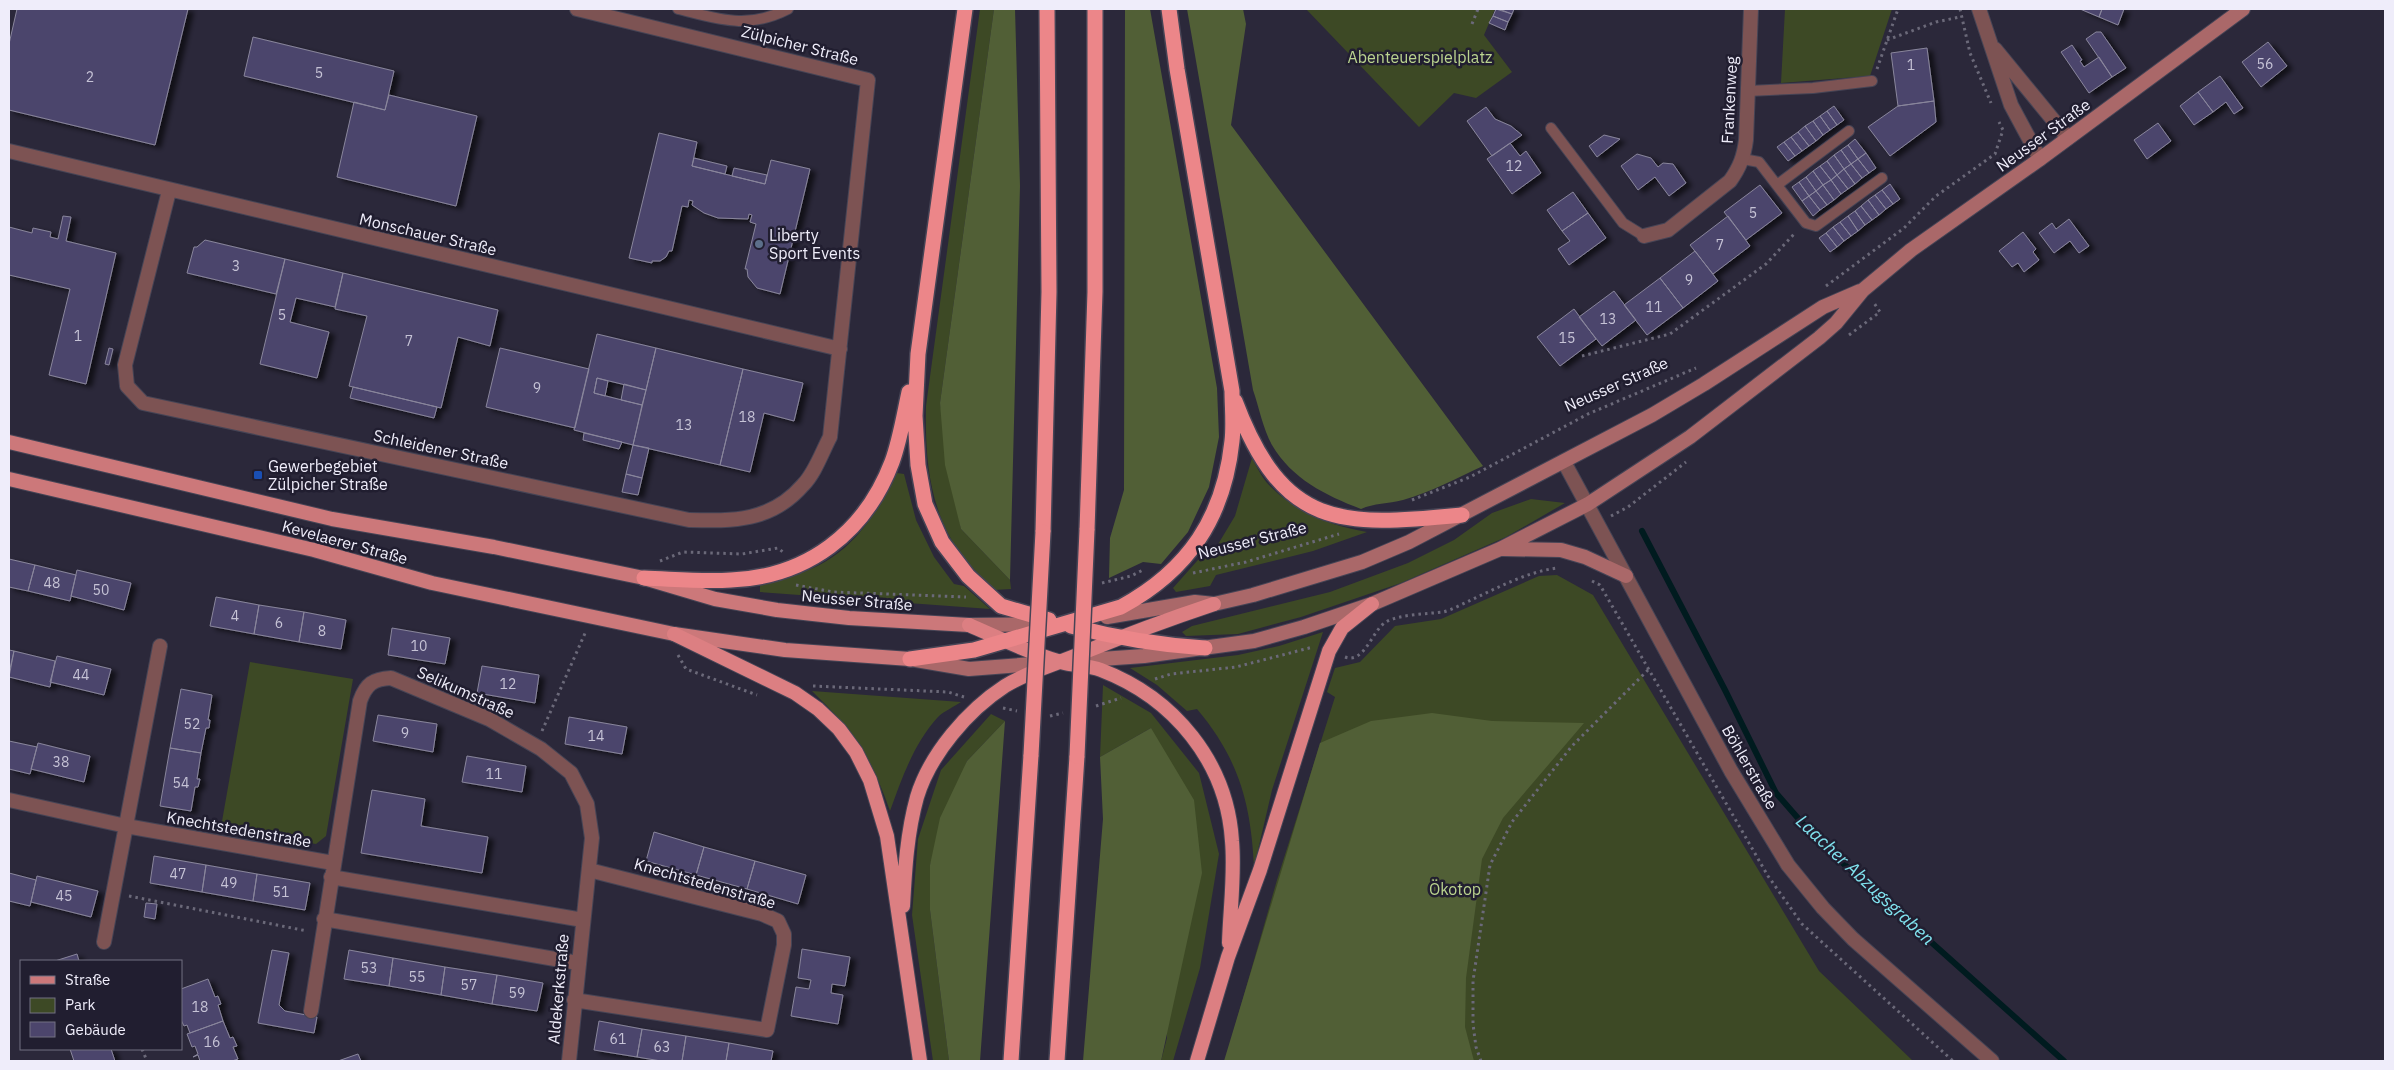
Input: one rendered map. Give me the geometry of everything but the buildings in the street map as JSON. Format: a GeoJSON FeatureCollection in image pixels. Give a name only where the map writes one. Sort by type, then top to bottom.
{"type":"FeatureCollection","features":[{"type":"Feature","properties":{"kind":"highway"},"geometry":{"type":"LineString","coordinates":[[965,9],[918,354],[915,416],[918,465],[925,504],[942,542],[968,576],[986,595],[1001,606],[1117,638],[1165,646],[1205,648]]}},
{"type":"Feature","properties":{"kind":"highway"},"geometry":{"type":"LineString","coordinates":[[1010,1061],[1031,755],[1043,532],[1050,292],[1047,9]]}},
{"type":"Feature","properties":{"kind":"highway"},"geometry":{"type":"LineString","coordinates":[[1058,1061],[1077,756],[1087,530],[1095,292],[1095,9]]}},
{"type":"Feature","properties":{"kind":"highway"},"geometry":{"type":"LineString","coordinates":[[910,659],[974,650],[1121,607],[1137,598],[1172,572],[1194,548],[1216,511],[1227,476],[1232,438],[1232,391],[1177,68],[1169,9]]}},
{"type":"Feature","properties":{"kind":"highway"},"geometry":{"type":"LineString","coordinates":[[644,578],[733,580],[765,576],[789,569],[817,557],[846,535],[870,506],[892,462],[918,354]]}},
{"type":"Feature","properties":{"kind":"highway"},"geometry":{"type":"LineString","coordinates":[[1232,391],[1246,430],[1263,461],[1283,486],[1306,504],[1334,516],[1359,521],[1403,521],[1462,516]]}},
{"type":"Feature","properties":{"kind":"highway"},"geometry":{"type":"LineString","coordinates":[[902,931],[908,838],[918,796],[932,763],[957,729],[983,702],[1023,676],[1117,638],[1214,604]]}},
{"type":"Feature","properties":{"kind":"highway"},"geometry":{"type":"LineString","coordinates":[[1197,1061],[1228,957],[1260,870],[1329,651],[1342,628],[1372,604]]}},
{"type":"Feature","properties":{"kind":"highway"},"geometry":{"type":"LineString","coordinates":[[969,625],[1061,662],[1100,669],[1140,688],[1161,703],[1186,728],[1206,756],[1222,790],[1230,817],[1232,840],[1228,957]]}},
{"type":"Feature","properties":{"kind":"highway"},"geometry":{"type":"LineString","coordinates":[[674,634],[734,665],[768,678],[795,693],[818,709],[839,728],[856,752],[870,780],[880,807],[887,836],[920,1061]]}},
{"type":"Feature","properties":{"kind":"main road","name":"Neusser Straße"},"geometry":{"type":"LineString","coordinates":[[674,634],[785,650],[910,659],[969,669],[1144,656],[1254,641],[1304,627],[1372,604],[1500,548],[1588,504],[1690,437],[1819,338],[1836,322],[1863,290],[1912,250],[2040,159],[2243,9]]}},
{"type":"Feature","properties":{"kind":"main road","name":"Neusser Straße"},"geometry":{"type":"LineString","coordinates":[[644,578],[715,599],[777,610],[849,618],[969,625],[1062,624],[1195,602],[1214,604],[1307,580],[1362,562],[1409,542],[1564,462],[1704,384],[1823,307],[1863,290]]}},
{"type":"Feature","properties":{"kind":"main road","name":"Kevelaerer Straße"},"geometry":{"type":"LineString","coordinates":[[9,442],[332,519],[494,547],[644,578]]}},
{"type":"Feature","properties":{"kind":"main road","name":"Kevelaerer Straße"},"geometry":{"type":"LineString","coordinates":[[9,478],[314,550],[432,583],[674,634]]}},
{"type":"Feature","properties":{"kind":"main road"},"geometry":{"type":"LineString","coordinates":[[1500,548],[1561,550],[1585,557],[1626,576]]}},
{"type":"Feature","properties":{"kind":"street","name":"Zülpicher Straße"},"geometry":{"type":"LineString","coordinates":[[577,9],[868,80],[840,349]]}},
{"type":"Feature","properties":{"kind":"street","name":"Frankenweg"},"geometry":{"type":"LineString","coordinates":[[1644,236],[1668,230],[1730,181],[1743,159],[1751,9]]}},
{"type":"Feature","properties":{"kind":"street"},"geometry":{"type":"LineString","coordinates":[[1978,9],[2011,105],[2040,159]]}},
{"type":"Feature","properties":{"kind":"street"},"geometry":{"type":"LineString","coordinates":[[1989,40],[2068,138]]}},
{"type":"Feature","properties":{"kind":"street","name":"Monschauer Straße"},"geometry":{"type":"LineString","coordinates":[[9,151],[169,191],[840,349]]}},
{"type":"Feature","properties":{"kind":"street","name":"Schleidener Straße"},"geometry":{"type":"LineString","coordinates":[[169,191],[125,365],[127,386],[143,403],[689,520],[738,521],[776,508],[804,485],[830,437],[840,349]]}},
{"type":"Feature","properties":{"kind":"street","name":"Böhlerstraße"},"geometry":{"type":"LineString","coordinates":[[1564,462],[1732,771],[1799,880],[1823,908],[1854,939],[1992,1061]]}},
{"type":"Feature","properties":{"kind":"street"},"geometry":{"type":"LineString","coordinates":[[104,942],[160,646]]}},
{"type":"Feature","properties":{"kind":"street","name":"Selikumstraße"},"geometry":{"type":"LineString","coordinates":[[332,870],[360,701],[365,687],[376,679],[391,678],[489,719],[536,745],[571,773],[587,804],[592,838],[582,920]]}},
{"type":"Feature","properties":{"kind":"street","name":"Knechtstedenstraße"},"geometry":{"type":"LineString","coordinates":[[9,800],[332,870],[582,920]]}},
{"type":"Feature","properties":{"kind":"street"},"geometry":{"type":"LineString","coordinates":[[311,1011],[332,870]]}},
{"type":"Feature","properties":{"kind":"street","name":"Knechtstedenstraße"},"geometry":{"type":"LineString","coordinates":[[574,1000],[767,1030],[784,945],[784,934],[778,921],[762,914],[588,870]]}},
{"type":"Feature","properties":{"kind":"street","name":"Aldekerkstraße"},"geometry":{"type":"LineString","coordinates":[[569,1061],[582,920]]}},
{"type":"Feature","properties":{"kind":"street"},"geometry":{"type":"LineString","coordinates":[[323,926],[578,963]]}},
{"type":"Feature","properties":{"kind":"lane"},"geometry":{"type":"LineString","coordinates":[[678,9],[728,21],[749,22],[772,17],[788,9]]}},
{"type":"Feature","properties":{"kind":"lane"},"geometry":{"type":"LineString","coordinates":[[1748,91],[1813,88],[1872,81]]}},
{"type":"Feature","properties":{"kind":"lane","name":"Frankenweg"},"geometry":{"type":"LineString","coordinates":[[1551,128],[1623,223],[1644,236]]}},
{"type":"Feature","properties":{"kind":"lane"},"geometry":{"type":"LineString","coordinates":[[1777,185],[1848,131]]}},
{"type":"Feature","properties":{"kind":"lane"},"geometry":{"type":"LineString","coordinates":[[1743,159],[1759,162],[1806,223],[1816,226],[1882,178]]}},
{"type":"Feature","properties":{"kind":"path"},"geometry":{"type":"LineString","coordinates":[[1472,24],[1478,9]]}},
{"type":"Feature","properties":{"kind":"path"},"geometry":{"type":"LineString","coordinates":[[1872,81],[1898,9]]}},
{"type":"Feature","properties":{"kind":"path"},"geometry":{"type":"LineString","coordinates":[[1960,9],[1960,17],[1970,53],[1992,106]]}},
{"type":"Feature","properties":{"kind":"path"},"geometry":{"type":"LineString","coordinates":[[1887,40],[1936,22],[1960,17]]}},
{"type":"Feature","properties":{"kind":"path"},"geometry":{"type":"LineString","coordinates":[[1825,287],[1904,228],[1936,196],[1995,154],[2003,130],[1996,114]]}},
{"type":"Feature","properties":{"kind":"path"},"geometry":{"type":"LineString","coordinates":[[1582,356],[1670,334],[1766,264],[1806,223]]}},
{"type":"Feature","properties":{"kind":"path","name":"Neusser Straße"},"geometry":{"type":"LineString","coordinates":[[1411,501],[1470,477],[1588,414],[1698,366]]}},
{"type":"Feature","properties":{"kind":"path","name":"Neusser Straße"},"geometry":{"type":"LineString","coordinates":[[1101,583],[1131,576],[1145,568],[1172,572],[1202,573],[1246,562],[1351,530],[1359,521]]}},
{"type":"Feature","properties":{"kind":"path","name":"Neusser Straße"},"geometry":{"type":"LineString","coordinates":[[659,561],[683,552],[742,554],[778,548],[784,553],[796,586],[833,592],[912,596],[968,597],[986,595]]}},
{"type":"Feature","properties":{"kind":"path"},"geometry":{"type":"LineString","coordinates":[[536,745],[592,617]]}},
{"type":"Feature","properties":{"kind":"path"},"geometry":{"type":"LineString","coordinates":[[1481,1061],[1476,1047],[1473,1024],[1474,981],[1490,865],[1512,822],[1572,746],[1648,670]]}},
{"type":"Feature","properties":{"kind":"path"},"geometry":{"type":"LineString","coordinates":[[113,893],[323,926]]}},
{"type":"Feature","properties":{"kind":"green space"},"geometry":{"type":"Polygon","coordinates":[[[980,9],[994,9],[940,403],[961,529],[1010,580],[1011,589],[994,590],[959,551],[943,522],[932,490],[926,440],[926,406],[980,9]]]}},
{"type":"Feature","properties":{"kind":"green space"},"geometry":{"type":"Polygon","coordinates":[[[994,9],[1015,9],[1020,186],[1010,580],[961,529],[945,465],[940,403],[994,9]]]}},
{"type":"Feature","properties":{"kind":"green space"},"geometry":{"type":"Polygon","coordinates":[[[1125,9],[1150,9],[1217,388],[1219,437],[1209,487],[1188,532],[1161,564],[1143,562],[1109,578],[1110,538],[1124,490],[1125,9]]]}},
{"type":"Feature","properties":{"kind":"green space"},"geometry":{"type":"Polygon","coordinates":[[[1187,9],[1243,9],[1246,24],[1231,125],[1483,466],[1413,497],[1361,509],[1322,492],[1310,484],[1289,467],[1272,445],[1253,390],[1187,9]]]}},
{"type":"Feature","properties":{"kind":"green space","name":"Abenteuerspielplatz"},"geometry":{"type":"Polygon","coordinates":[[[1306,9],[1495,9],[1484,35],[1512,72],[1476,98],[1454,93],[1419,127],[1306,9]]]}},
{"type":"Feature","properties":{"kind":"green space"},"geometry":{"type":"Polygon","coordinates":[[[1785,9],[1892,9],[1870,76],[1781,83],[1785,9]]]}},
{"type":"Feature","properties":{"kind":"green space"},"geometry":{"type":"Polygon","coordinates":[[[1252,458],[1266,482],[1290,503],[1327,522],[1367,532],[1313,551],[1216,575],[1210,586],[1176,592],[1173,588],[1205,552],[1217,546],[1235,516],[1252,458]]]}},
{"type":"Feature","properties":{"kind":"green space"},"geometry":{"type":"Polygon","coordinates":[[[897,473],[904,474],[916,520],[934,557],[954,584],[964,586],[990,609],[760,592],[760,584],[786,578],[808,570],[844,548],[872,517],[897,473]]]}},
{"type":"Feature","properties":{"kind":"green space"},"geometry":{"type":"Polygon","coordinates":[[[1531,499],[1565,503],[1506,537],[1401,583],[1301,617],[1238,634],[1186,636],[1182,632],[1192,626],[1330,592],[1408,563],[1454,540],[1492,513],[1531,499]]]}},
{"type":"Feature","properties":{"kind":"green space","name":"Ökotop"},"geometry":{"type":"Polygon","coordinates":[[[1557,575],[1593,595],[1819,971],[1913,1061],[1225,1061],[1277,880],[1335,697],[1327,692],[1335,668],[1360,662],[1395,626],[1441,619],[1539,576],[1557,575]]]}},
{"type":"Feature","properties":{"kind":"green space"},"geometry":{"type":"Polygon","coordinates":[[[1323,632],[1272,790],[1254,867],[1246,803],[1233,764],[1223,746],[1197,709],[1187,711],[1157,685],[1130,668],[1238,655],[1279,646],[1323,632]]]}},
{"type":"Feature","properties":{"kind":"green space"},"geometry":{"type":"Polygon","coordinates":[[[250,662],[353,679],[326,836],[316,844],[221,827],[250,662]]]}},
{"type":"Feature","properties":{"kind":"green space"},"geometry":{"type":"Polygon","coordinates":[[[1103,685],[1151,713],[1199,773],[1219,854],[1200,968],[1173,1061],[1161,1061],[1167,1038],[1151,728],[1100,757],[1103,685]]]}},
{"type":"Feature","properties":{"kind":"green space"},"geometry":{"type":"Polygon","coordinates":[[[812,691],[961,702],[938,717],[922,738],[915,749],[890,811],[876,775],[859,745],[839,719],[812,691]]]}},
{"type":"Feature","properties":{"kind":"green space"},"geometry":{"type":"Polygon","coordinates":[[[1432,713],[1492,721],[1584,723],[1503,818],[1482,859],[1466,978],[1465,1027],[1474,1061],[1224,1061],[1320,743],[1371,721],[1432,713]]]}},
{"type":"Feature","properties":{"kind":"green space"},"geometry":{"type":"Polygon","coordinates":[[[991,714],[1005,721],[967,761],[930,865],[930,910],[949,1061],[933,1061],[912,915],[918,839],[941,770],[991,714]]]}},
{"type":"Feature","properties":{"kind":"green space"},"geometry":{"type":"Polygon","coordinates":[[[1005,721],[980,1061],[949,1061],[930,910],[930,865],[940,818],[967,761],[1005,721]]]}},
{"type":"Feature","properties":{"kind":"green space"},"geometry":{"type":"Polygon","coordinates":[[[1151,728],[1194,800],[1202,873],[1161,1061],[1083,1061],[1103,819],[1100,757],[1151,728]]]}},
{"type":"Feature","properties":{"kind":"waterway","name":"Laacher Abzugsgraben"},"geometry":{"type":"LineString","coordinates":[[1642,531],[1776,793],[1817,840],[2064,1061]]}},
{"type":"Feature","properties":{"kind":"place","name":"Liberty Sport Events"},"geometry":{"type":"Point","coordinates":[759,244]}},
{"type":"Feature","properties":{"kind":"place","name":"Gewerbegebiet Zülpicher Straße"},"geometry":{"type":"Point","coordinates":[258,475]}}]}
